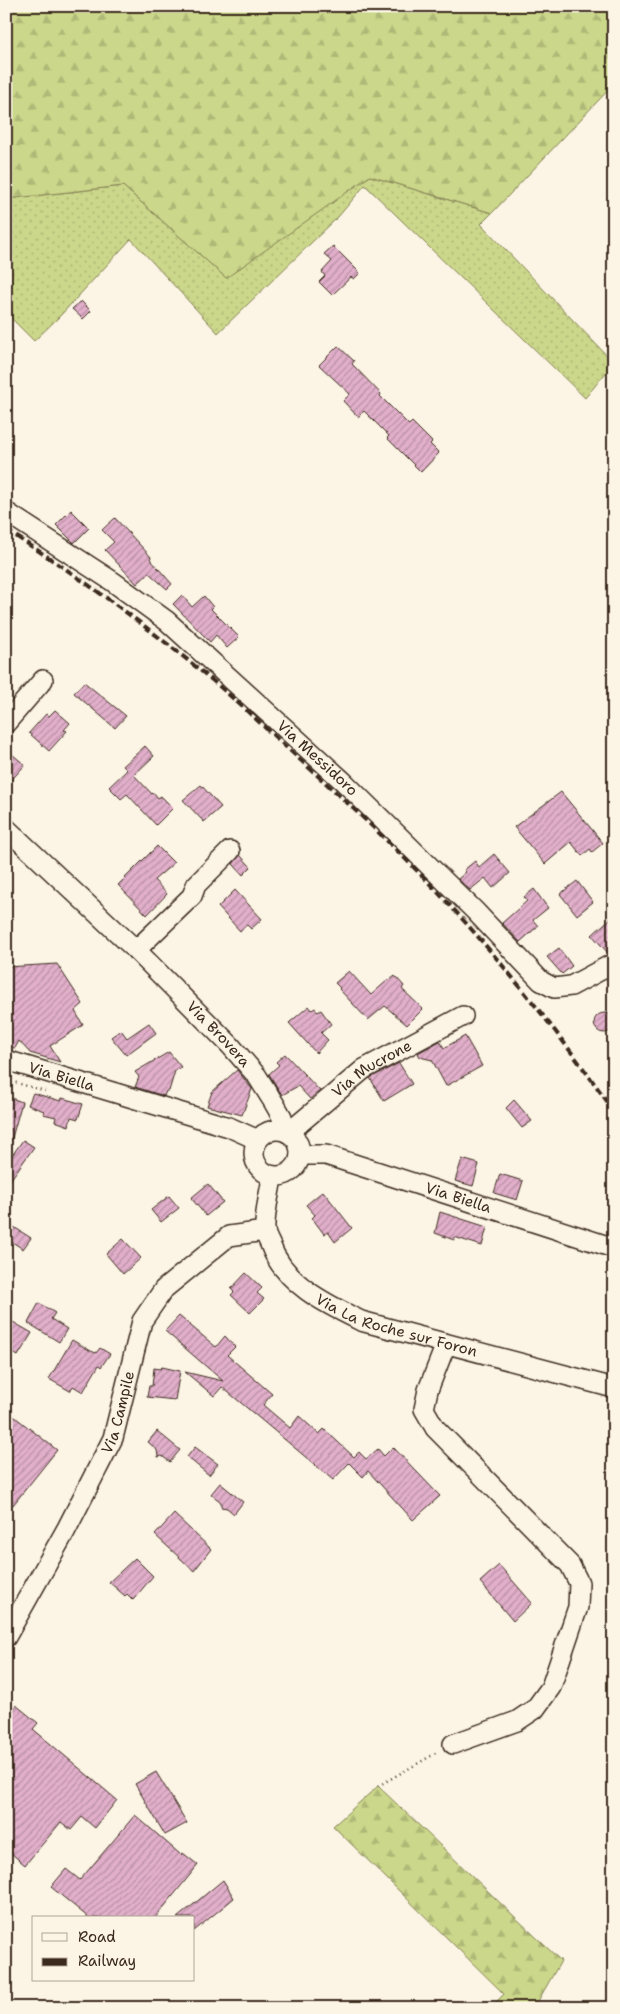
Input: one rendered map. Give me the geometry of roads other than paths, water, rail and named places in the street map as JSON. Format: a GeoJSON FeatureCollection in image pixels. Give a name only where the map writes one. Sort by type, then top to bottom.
{"type":"FeatureCollection","features":[{"type":"Feature","properties":{"kind":"street","name":"Via Messidoro"},"geometry":{"type":"LineString","coordinates":[[6,512],[112,581],[167,621],[344,782],[475,911],[541,981],[554,988],[571,986],[614,964]]}},
{"type":"Feature","properties":{"kind":"street"},"geometry":{"type":"LineString","coordinates":[[6,723],[43,680]]}},
{"type":"Feature","properties":{"kind":"street","name":"Via Brovera"},"geometry":{"type":"LineString","coordinates":[[6,828],[136,950],[230,1045],[257,1076],[282,1116],[285,1132]]}},
{"type":"Feature","properties":{"kind":"street"},"geometry":{"type":"LineString","coordinates":[[136,950],[192,896],[196,885],[230,851]]}},
{"type":"Feature","properties":{"kind":"street","name":"Via Mucrone"},"geometry":{"type":"LineString","coordinates":[[285,1132],[364,1070],[463,1016]]}},
{"type":"Feature","properties":{"kind":"street","name":"Via Biella"},"geometry":{"type":"LineString","coordinates":[[6,1060],[229,1127],[258,1140]]}},
{"type":"Feature","properties":{"kind":"street"},"geometry":{"type":"LineString","coordinates":[[268,1132],[285,1132],[298,1142],[299,1163],[288,1174],[272,1177],[266,1175],[256,1165],[253,1152],[258,1140],[268,1132]]}},
{"type":"Feature","properties":{"kind":"street","name":"Via Biella"},"geometry":{"type":"LineString","coordinates":[[300,1155],[326,1155],[614,1248]]}},
{"type":"Feature","properties":{"kind":"street","name":"Via La Roche sur Foron"},"geometry":{"type":"LineString","coordinates":[[272,1177],[265,1230],[279,1266],[297,1283],[331,1306],[361,1321],[614,1388]]}},
{"type":"Feature","properties":{"kind":"street","name":"Via Campile"},"geometry":{"type":"LineString","coordinates":[[6,1637],[66,1530],[113,1438],[142,1321],[164,1289],[229,1236],[265,1230]]}},
{"type":"Feature","properties":{"kind":"street"},"geometry":{"type":"LineString","coordinates":[[446,1344],[428,1390],[424,1409],[435,1428],[570,1565],[577,1576],[579,1591],[578,1607],[551,1687],[534,1709],[517,1721],[452,1744]]}},
{"type":"Feature","properties":{"kind":"railway"},"geometry":{"type":"LineString","coordinates":[[6,530],[86,583],[212,680],[378,832],[432,886],[504,967],[550,1024],[614,1111]]}}]}
